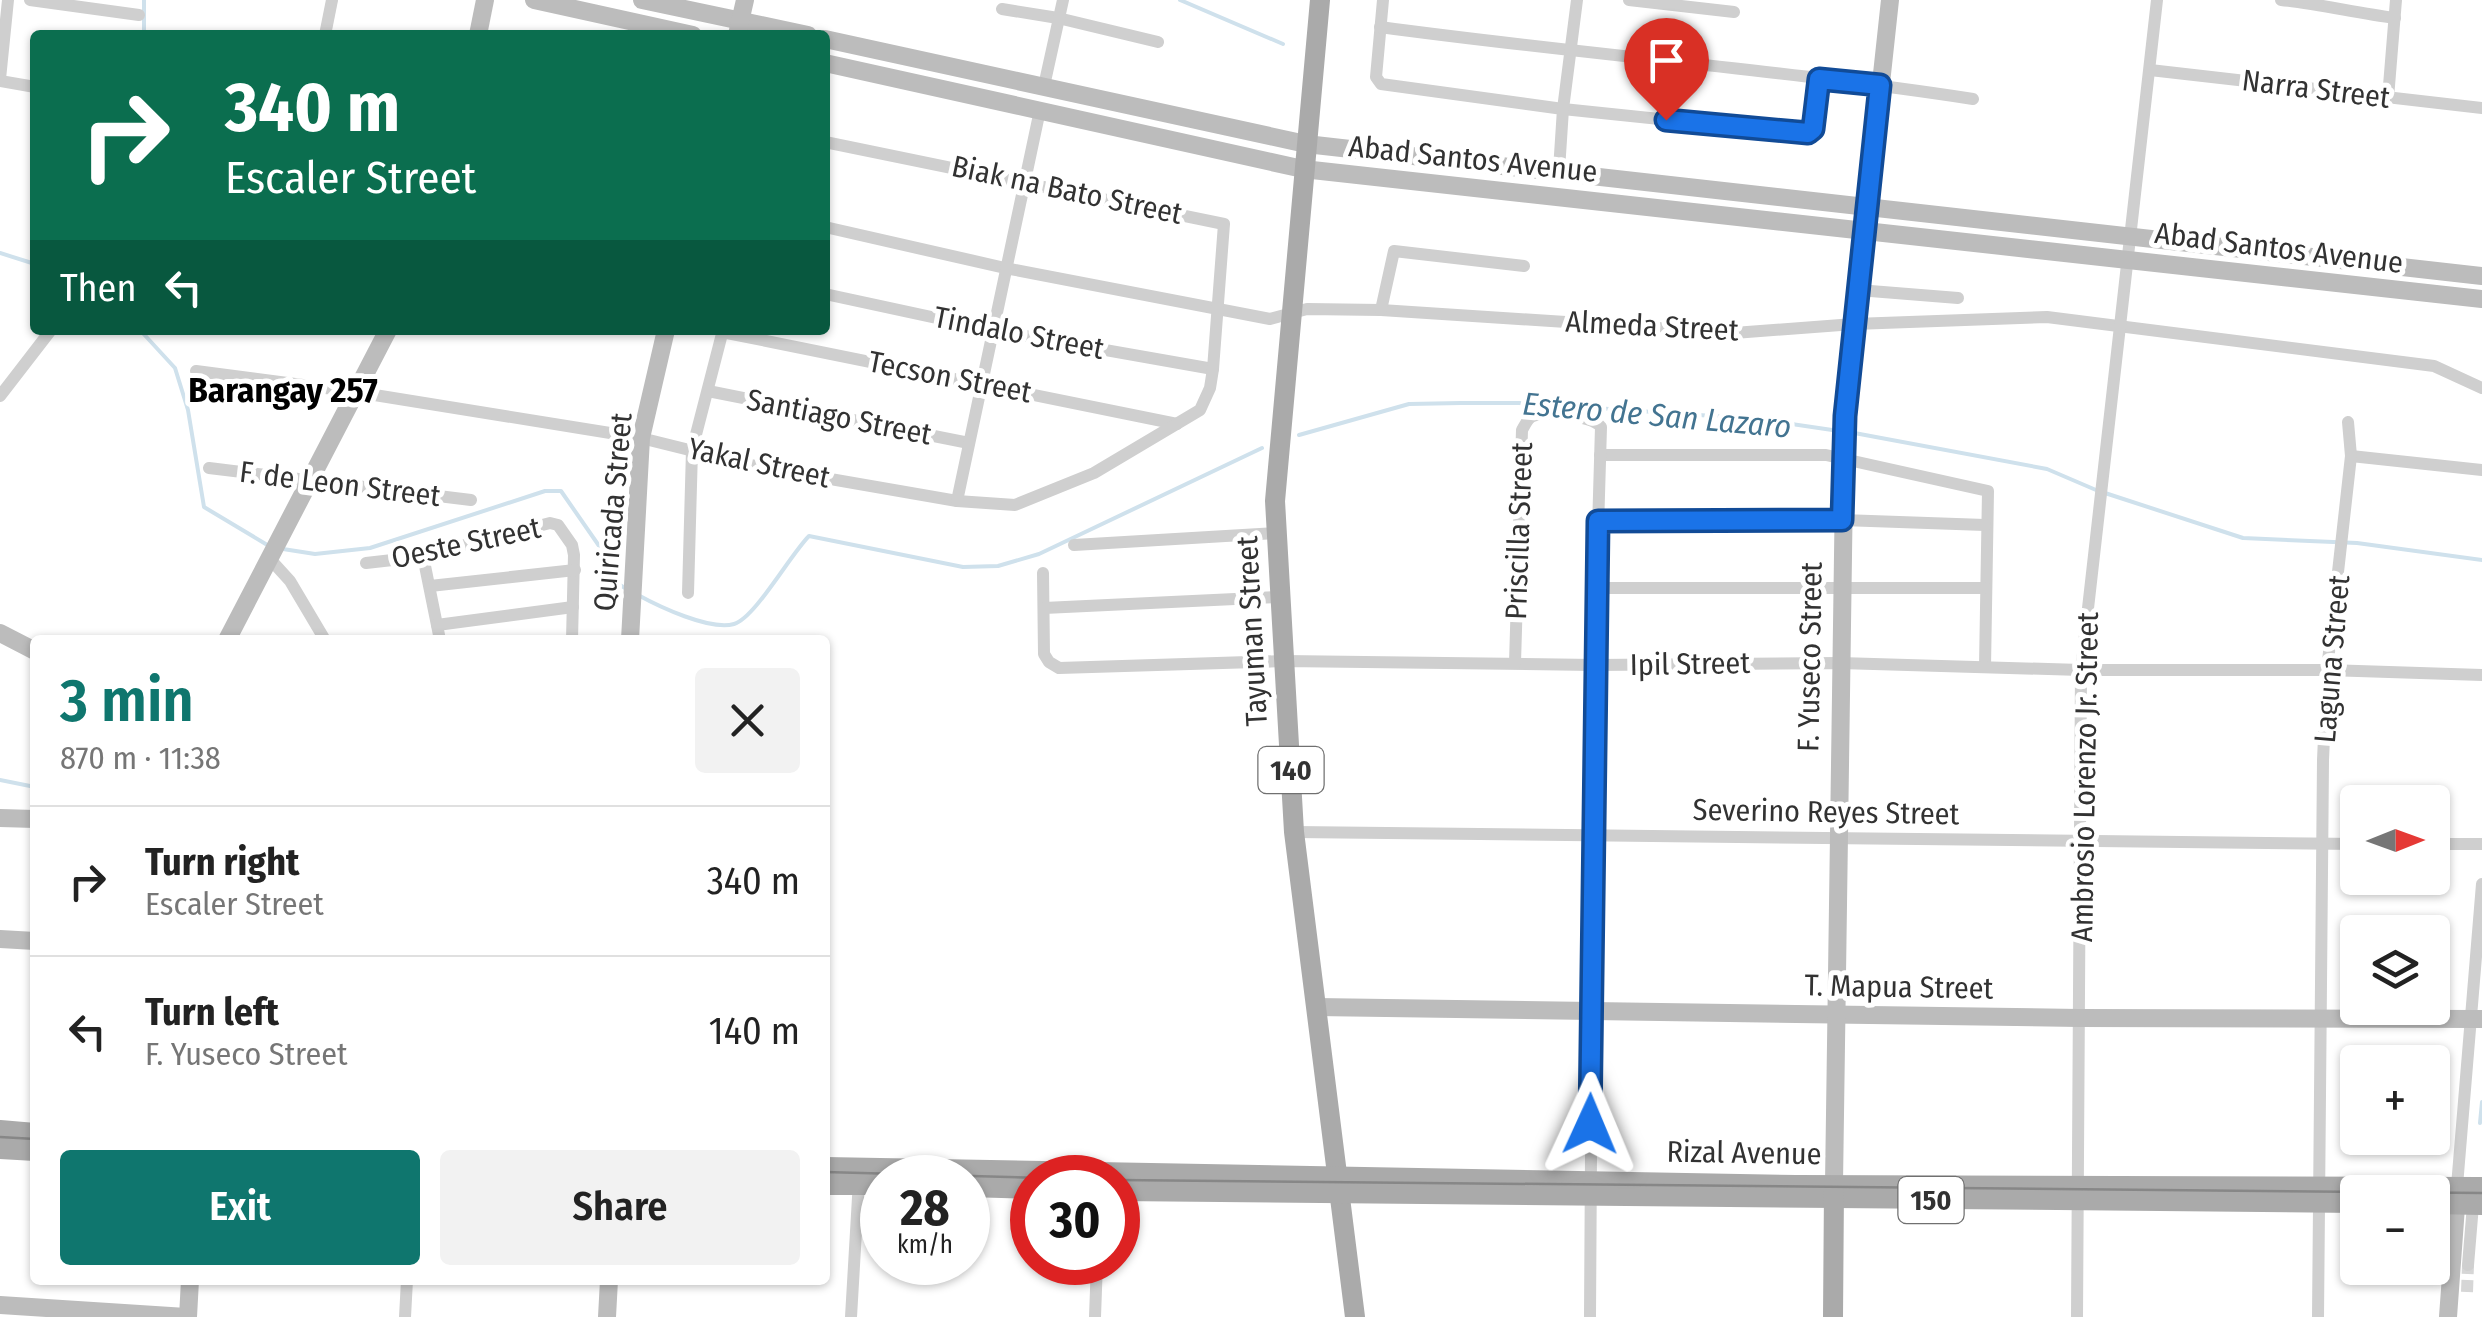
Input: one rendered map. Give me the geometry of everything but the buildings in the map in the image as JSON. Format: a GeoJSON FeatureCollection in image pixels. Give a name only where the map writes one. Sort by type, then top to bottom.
{"type":"FeatureCollection","features":[{"type":"Feature","properties":{"kind":"main road"},"geometry":{"type":"LineString","coordinates":[[479,30],[485,0]]}},
{"type":"Feature","properties":{"kind":"main road"},"geometry":{"type":"LineString","coordinates":[[534,0],[670,30]]}},
{"type":"Feature","properties":{"kind":"main road"},"geometry":{"type":"LineString","coordinates":[[642,0],[738,28],[745,0]]}},
{"type":"Feature","properties":{"kind":"main road","name":"Tayuman Street"},"geometry":{"type":"LineString","coordinates":[[1320,0],[1276,468],[1276,533],[1294,832],[1355,1317]]}},
{"type":"Feature","properties":{"kind":"main road","name":"F. Yuseco Street"},"geometry":{"type":"LineString","coordinates":[[1833,1317],[1845,416],[1890,0]]}},
{"type":"Feature","properties":{"kind":"main road","name":"Abad Santos Avenue"},"geometry":{"type":"LineString","coordinates":[[830,40],[1306,144],[2482,276]]}},
{"type":"Feature","properties":{"kind":"main road","name":"Abad Santos Avenue"},"geometry":{"type":"LineString","coordinates":[[830,63],[1303,169],[2482,299]]}},
{"type":"Feature","properties":{"kind":"main road"},"geometry":{"type":"LineString","coordinates":[[230,635],[385,335]]}},
{"type":"Feature","properties":{"kind":"main road","name":"Quiricada Street"},"geometry":{"type":"LineString","coordinates":[[630,635],[641,438],[665,335]]}},
{"type":"Feature","properties":{"kind":"main road"},"geometry":{"type":"LineString","coordinates":[[0,633],[30,648]]}},
{"type":"Feature","properties":{"kind":"main road"},"geometry":{"type":"LineString","coordinates":[[0,818],[30,820]]}},
{"type":"Feature","properties":{"kind":"main road"},"geometry":{"type":"LineString","coordinates":[[0,939],[30,941]]}},
{"type":"Feature","properties":{"kind":"main road","name":"T. Mapua Street"},"geometry":{"type":"LineString","coordinates":[[1316,1007],[2079,1018],[2477,1019]]}},
{"type":"Feature","properties":{"kind":"main road"},"geometry":{"type":"LineString","coordinates":[[0,1130],[30,1133]]}},
{"type":"Feature","properties":{"kind":"main road"},"geometry":{"type":"LineString","coordinates":[[0,1149],[30,1151]]}},
{"type":"Feature","properties":{"kind":"main road","name":"Rizal Avenue"},"geometry":{"type":"LineString","coordinates":[[830,1169],[860,1176]]}},
{"type":"Feature","properties":{"kind":"main road","name":"Rizal Avenue"},"geometry":{"type":"LineString","coordinates":[[830,1184],[860,1176]]}},
{"type":"Feature","properties":{"kind":"main road","name":"Rizal Avenue"},"geometry":{"type":"LineString","coordinates":[[1140,1177],[1338,1186],[2458,1195]]}},
{"type":"Feature","properties":{"kind":"main road","name":"Rizal Avenue"},"geometry":{"type":"LineString","coordinates":[[1140,1190],[1338,1186]]}},
{"type":"Feature","properties":{"kind":"main road","name":"Rizal Avenue"},"geometry":{"type":"LineString","coordinates":[[2321,1194],[2340,1199]]}},
{"type":"Feature","properties":{"kind":"main road"},"geometry":{"type":"LineString","coordinates":[[2448,1317],[2458,1195]]}},
{"type":"Feature","properties":{"kind":"main road"},"geometry":{"type":"LineString","coordinates":[[0,1305],[187,1317],[190,1285]]}},
{"type":"Feature","properties":{"kind":"main road"},"geometry":{"type":"LineString","coordinates":[[606,1317],[609,1285]]}},
{"type":"Feature","properties":{"kind":"street"},"geometry":{"type":"LineString","coordinates":[[8,0],[0,80],[30,86]]}},
{"type":"Feature","properties":{"kind":"street"},"geometry":{"type":"LineString","coordinates":[[30,0],[138,15]]}},
{"type":"Feature","properties":{"kind":"street"},"geometry":{"type":"LineString","coordinates":[[326,30],[332,0]]}},
{"type":"Feature","properties":{"kind":"street"},"geometry":{"type":"LineString","coordinates":[[1044,86],[1062,0]]}},
{"type":"Feature","properties":{"kind":"street"},"geometry":{"type":"LineString","coordinates":[[1383,0],[1377,82],[1562,109],[1808,133],[1813,129],[1819,79]]}},
{"type":"Feature","properties":{"kind":"street"},"geometry":{"type":"LineString","coordinates":[[1559,170],[1562,109],[1577,0]]}},
{"type":"Feature","properties":{"kind":"street"},"geometry":{"type":"LineString","coordinates":[[1628,0],[1734,12]]}},
{"type":"Feature","properties":{"kind":"street","name":"Ambrosio Lorenzo Jr. Street"},"geometry":{"type":"LineString","coordinates":[[2076,1317],[2081,670],[2157,0]]}},
{"type":"Feature","properties":{"kind":"street"},"geometry":{"type":"LineString","coordinates":[[2282,0],[2395,18]]}},
{"type":"Feature","properties":{"kind":"street"},"geometry":{"type":"LineString","coordinates":[[2388,98],[2396,0]]}},
{"type":"Feature","properties":{"kind":"street"},"geometry":{"type":"LineString","coordinates":[[1002,10],[1058,18],[1158,42]]}},
{"type":"Feature","properties":{"kind":"street"},"geometry":{"type":"LineString","coordinates":[[1380,27],[1973,98]]}},
{"type":"Feature","properties":{"kind":"street","name":"Narra Street"},"geometry":{"type":"LineString","coordinates":[[2150,70],[2482,108]]}},
{"type":"Feature","properties":{"kind":"street"},"geometry":{"type":"LineString","coordinates":[[957,501],[1040,110]]}},
{"type":"Feature","properties":{"kind":"street","name":"Biak na Bato Street"},"geometry":{"type":"LineString","coordinates":[[830,143],[1224,224],[1217,310]]}},
{"type":"Feature","properties":{"kind":"street","name":"Almeda Street"},"geometry":{"type":"LineString","coordinates":[[830,228],[1006,268],[1270,319],[1307,309],[1380,310],[1734,333],[1854,324],[2047,318],[2434,366],[2482,388]]}},
{"type":"Feature","properties":{"kind":"street"},"geometry":{"type":"LineString","coordinates":[[1380,310],[1394,251],[1524,266]]}},
{"type":"Feature","properties":{"kind":"street"},"geometry":{"type":"LineString","coordinates":[[1858,290],[1958,298]]}},
{"type":"Feature","properties":{"kind":"street","name":"Tindalo Street"},"geometry":{"type":"LineString","coordinates":[[830,295],[992,330],[1213,369]]}},
{"type":"Feature","properties":{"kind":"street","name":"Yakal Street"},"geometry":{"type":"LineString","coordinates":[[196,370],[641,438],[750,465],[957,501],[1014,505],[1094,472],[1200,410],[1210,388],[1217,310]]}},
{"type":"Feature","properties":{"kind":"street"},"geometry":{"type":"LineString","coordinates":[[0,396],[47,335]]}},
{"type":"Feature","properties":{"kind":"street"},"geometry":{"type":"LineString","coordinates":[[688,593],[692,450],[721,335]]}},
{"type":"Feature","properties":{"kind":"street","name":"Tecson Street"},"geometry":{"type":"LineString","coordinates":[[742,335],[1176,424]]}},
{"type":"Feature","properties":{"kind":"street","name":"Santiago Street"},"geometry":{"type":"LineString","coordinates":[[708,392],[969,443]]}},
{"type":"Feature","properties":{"kind":"street","name":"Priscilla Street"},"geometry":{"type":"LineString","coordinates":[[1514,663],[1522,430],[1528,418],[1537,414],[1589,418],[1601,427],[1600,455]]}},
{"type":"Feature","properties":{"kind":"street","name":"Laguna Street"},"geometry":{"type":"LineString","coordinates":[[2318,1317],[2327,670],[2351,456],[2348,422]]}},
{"type":"Feature","properties":{"kind":"street"},"geometry":{"type":"LineString","coordinates":[[1590,1317],[1594,665],[1600,455],[1826,456],[1844,452],[1988,491],[1985,667]]}},
{"type":"Feature","properties":{"kind":"street"},"geometry":{"type":"LineString","coordinates":[[2351,456],[2482,470]]}},
{"type":"Feature","properties":{"kind":"street","name":"F. de Leon Street"},"geometry":{"type":"LineString","coordinates":[[209,468],[472,500]]}},
{"type":"Feature","properties":{"kind":"street"},"geometry":{"type":"LineString","coordinates":[[1598,521],[1842,520],[1985,525]]}},
{"type":"Feature","properties":{"kind":"street","name":"Oeste Street"},"geometry":{"type":"LineString","coordinates":[[366,562],[423,556],[550,523],[564,530],[572,544],[575,570]]}},
{"type":"Feature","properties":{"kind":"street"},"geometry":{"type":"LineString","coordinates":[[1074,545],[1276,533]]}},
{"type":"Feature","properties":{"kind":"street"},"geometry":{"type":"LineString","coordinates":[[423,556],[439,635]]}},
{"type":"Feature","properties":{"kind":"street"},"geometry":{"type":"LineString","coordinates":[[270,557],[300,596],[322,635]]}},
{"type":"Feature","properties":{"kind":"street"},"geometry":{"type":"LineString","coordinates":[[430,586],[575,570],[572,635]]}},
{"type":"Feature","properties":{"kind":"street","name":"Ipil Street"},"geometry":{"type":"LineString","coordinates":[[1043,573],[1044,654],[1059,668],[1284,660],[1594,665],[1840,663],[2482,675]]}},
{"type":"Feature","properties":{"kind":"street"},"geometry":{"type":"LineString","coordinates":[[1596,588],[1986,588]]}},
{"type":"Feature","properties":{"kind":"street"},"geometry":{"type":"LineString","coordinates":[[1044,608],[1279,597]]}},
{"type":"Feature","properties":{"kind":"street"},"geometry":{"type":"LineString","coordinates":[[437,625],[574,607]]}},
{"type":"Feature","properties":{"kind":"street","name":"Severino Reyes Street"},"geometry":{"type":"LineString","coordinates":[[1294,832],[2340,844]]}},
{"type":"Feature","properties":{"kind":"street"},"geometry":{"type":"LineString","coordinates":[[2450,844],[2482,844]]}},
{"type":"Feature","properties":{"kind":"street"},"geometry":{"type":"LineString","coordinates":[[2468,1265],[2458,1195],[2477,1019],[2482,884]]}},
{"type":"Feature","properties":{"kind":"street"},"geometry":{"type":"LineString","coordinates":[[852,1317],[860,1176]]}},
{"type":"Feature","properties":{"kind":"street"},"geometry":{"type":"LineString","coordinates":[[405,1317],[407,1285]]}},
{"type":"Feature","properties":{"kind":"street"},"geometry":{"type":"LineString","coordinates":[[1095,1317],[1096,1285]]}},
{"type":"Feature","properties":{"kind":"waterway"},"geometry":{"type":"LineString","coordinates":[[144,0],[144,30]]}},
{"type":"Feature","properties":{"kind":"waterway"},"geometry":{"type":"LineString","coordinates":[[1180,0],[1283,44]]}},
{"type":"Feature","properties":{"kind":"waterway"},"geometry":{"type":"LineString","coordinates":[[0,253],[30,262]]}},
{"type":"Feature","properties":{"kind":"waterway"},"geometry":{"type":"LineString","coordinates":[[145,335],[175,368],[188,410],[204,507],[269,546]]}},
{"type":"Feature","properties":{"kind":"waterway","name":"Estero de San Lazaro"},"geometry":{"type":"LineString","coordinates":[[1299,435],[1409,404],[1461,403],[1519,403],[1758,419],[1839,431]]}},
{"type":"Feature","properties":{"kind":"waterway","name":"Estero de San Lazaro"},"geometry":{"type":"LineString","coordinates":[[1849,432],[2047,469],[2096,490]]}},
{"type":"Feature","properties":{"kind":"waterway","name":"Estero de San Lazaro"},"geometry":{"type":"LineString","coordinates":[[638,595],[698,621],[734,624],[752,610],[809,536],[963,567],[998,566],[1039,554],[1262,448]]}},
{"type":"Feature","properties":{"kind":"waterway"},"geometry":{"type":"LineString","coordinates":[[283,549],[315,554],[370,548],[545,491],[561,491],[604,553],[615,582],[625,588]]}},
{"type":"Feature","properties":{"kind":"waterway","name":"Estero de San Lazaro"},"geometry":{"type":"LineString","coordinates":[[2105,493],[2243,538],[2357,543],[2482,560]]}},
{"type":"Feature","properties":{"kind":"waterway","name":"Estero de San Lazaro"},"geometry":{"type":"LineString","coordinates":[[0,780],[30,786]]}},
{"type":"Feature","properties":{"kind":"waterway"},"geometry":{"type":"LineString","coordinates":[[2480,1123],[2482,1102]]}},
{"type":"Feature","properties":{"kind":"tunnel"},"geometry":{"type":"LineString","coordinates":[[2467,1292],[2468,1265]]}},
{"type":"Feature","properties":{"kind":"tram line"},"geometry":{"type":"LineString","coordinates":[[0,1137],[30,1139]]}},
{"type":"Feature","properties":{"kind":"tram line"},"geometry":{"type":"LineString","coordinates":[[830,1172],[1010,1177]]}},
{"type":"Feature","properties":{"kind":"tram line"},"geometry":{"type":"LineString","coordinates":[[1140,1180],[2482,1193]]}},
{"type":"Feature","properties":{"kind":"district","name":"Barangay 257"},"geometry":{"type":"Point","coordinates":[283,390]}},
{"type":"Feature","properties":{"kind":"route"},"geometry":{"type":"LineString","coordinates":[[1590,1124],[1598,521],[1842,520],[1845,416],[1880,85],[1819,79],[1813,129],[1804,134],[1666,120]]}}]}
